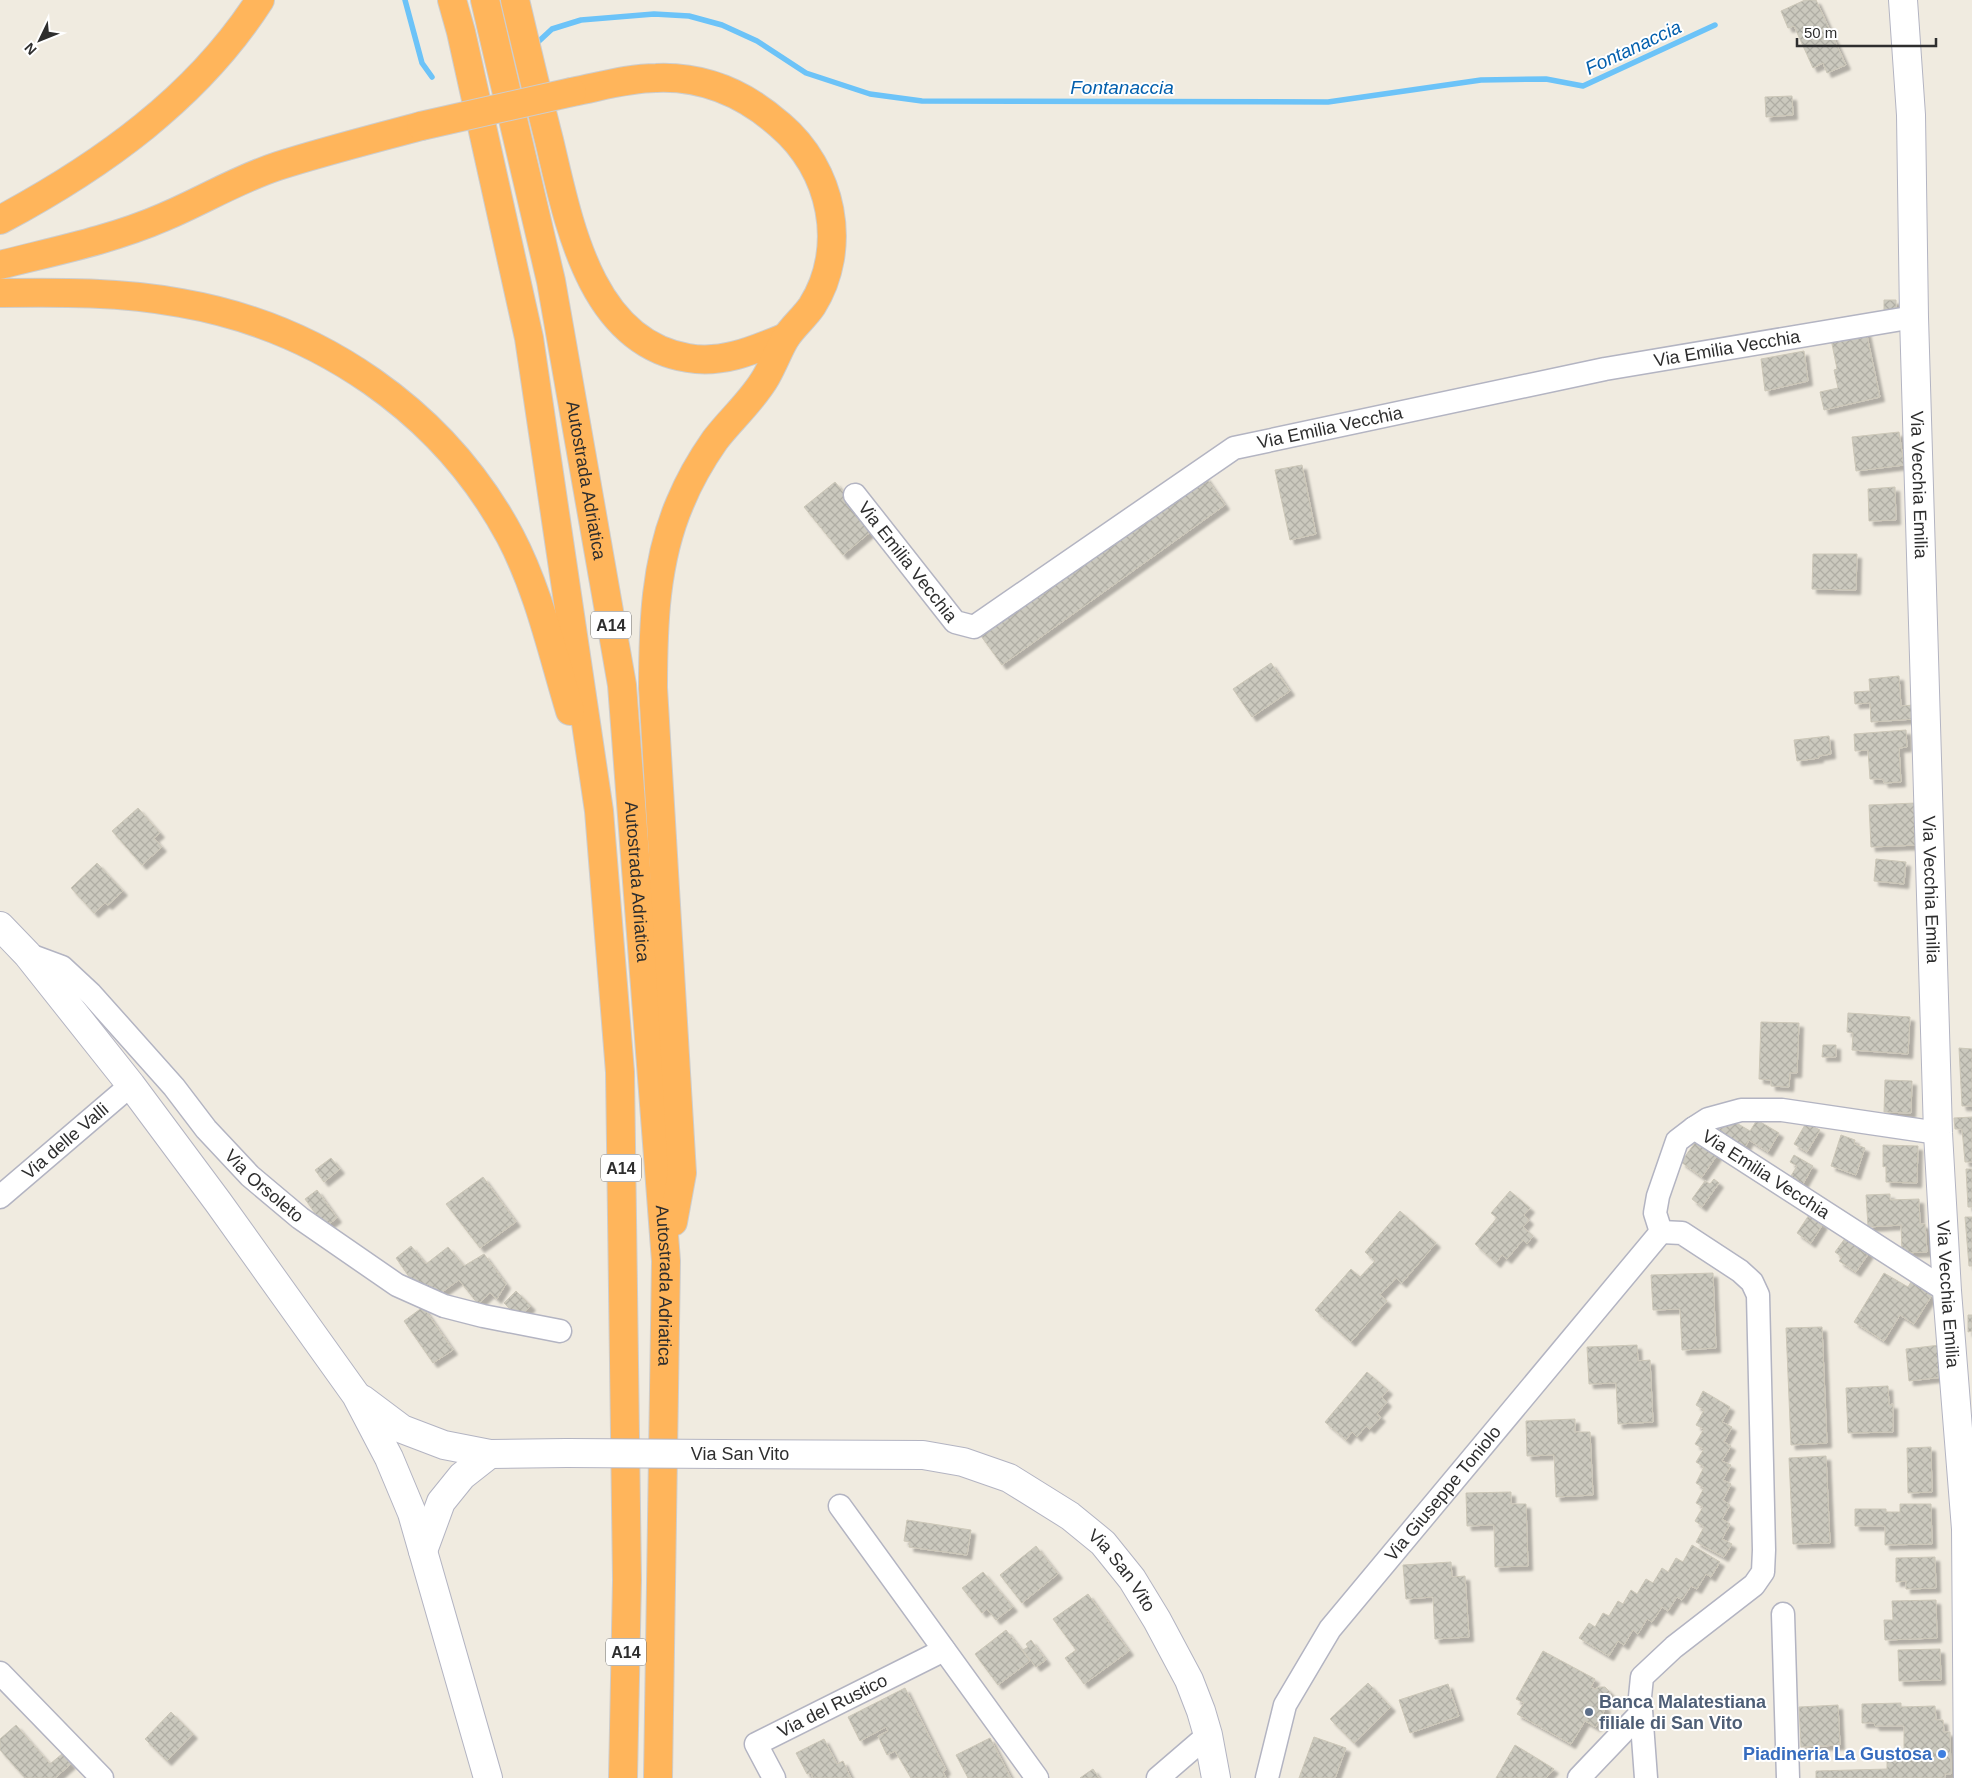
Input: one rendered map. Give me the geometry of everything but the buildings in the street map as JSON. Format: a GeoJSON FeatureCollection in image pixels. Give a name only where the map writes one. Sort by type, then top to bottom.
{"type":"FeatureCollection","features":[{"type":"Feature","properties":{"kind":"highway"},"geometry":{"type":"LineString","coordinates":[[0,220],[70,181],[108,156],[153,120],[221,52],[260,0]]}},
{"type":"Feature","properties":{"kind":"highway","name":"Autostrada Adriatica"},"geometry":{"type":"LineString","coordinates":[[452,0],[461,32],[528,338],[599,811],[620,1072],[627,1580],[623,1778]]}},
{"type":"Feature","properties":{"kind":"highway","name":"Autostrada Adriatica"},"geometry":{"type":"LineString","coordinates":[[485,0],[551,281],[622,685],[666,1261],[658,1778]]}},
{"type":"Feature","properties":{"kind":"highway"},"geometry":{"type":"LineString","coordinates":[[515,0],[574,236],[592,280],[616,317],[640,340],[662,351],[688,358],[715,359],[739,355],[786,337]]}},
{"type":"Feature","properties":{"kind":"highway"},"geometry":{"type":"LineString","coordinates":[[0,265],[95,242],[133,229],[164,217],[240,180],[278,166],[421,126],[572,92],[655,78],[677,78],[699,82],[738,94],[754,104],[789,132],[813,162],[823,184],[830,207],[832,229],[830,256],[822,286],[812,306],[786,337],[766,378],[715,441],[686,489],[674,518],[667,543],[656,601],[652,688],[682,1172],[666,1261]]}},
{"type":"Feature","properties":{"kind":"highway"},"geometry":{"type":"LineString","coordinates":[[0,293],[69,293],[138,298],[180,303],[220,311],[267,326],[310,345],[354,369],[390,393],[446,445],[486,496],[510,536],[528,572],[541,609],[599,811]]}},
{"type":"Feature","properties":{"kind":"street","name":"Via Vecchia Emilia"},"geometry":{"type":"LineString","coordinates":[[1903,0],[1911,115],[1914,317],[1938,1133],[1947,1291],[1969,1529],[1968,1778]]}},
{"type":"Feature","properties":{"kind":"street","name":"Via Emilia Vecchia"},"geometry":{"type":"LineString","coordinates":[[855,495],[954,622],[974,627],[1234,448],[1606,369],[1914,317]]}},
{"type":"Feature","properties":{"kind":"street","name":"Via Orsoleto"},"geometry":{"type":"LineString","coordinates":[[0,926],[26,954],[131,1085],[218,1202],[356,1395],[389,1458],[412,1513],[423,1551]]}},
{"type":"Feature","properties":{"kind":"street","name":"Via Orsoleto"},"geometry":{"type":"LineString","coordinates":[[26,954],[62,966],[91,994],[174,1087],[206,1129],[250,1176],[300,1218],[397,1285],[436,1302],[483,1316],[560,1331]]}},
{"type":"Feature","properties":{"kind":"street","name":"Via delle Valli"},"geometry":{"type":"LineString","coordinates":[[0,1198],[131,1085]]}},
{"type":"Feature","properties":{"kind":"street","name":"Via Emilia Vecchia"},"geometry":{"type":"LineString","coordinates":[[1938,1133],[1782,1110],[1741,1110],[1708,1118],[1694,1128],[1947,1291]]}},
{"type":"Feature","properties":{"kind":"street"},"geometry":{"type":"LineString","coordinates":[[1646,1778],[1640,1697],[1642,1677],[1674,1647],[1754,1585],[1763,1572],[1758,1295],[1752,1282],[1740,1271],[1682,1234],[1661,1232],[1655,1213],[1658,1196],[1677,1141],[1694,1128]]}},
{"type":"Feature","properties":{"kind":"street","name":"Via Giuseppe Toniolo"},"geometry":{"type":"LineString","coordinates":[[1267,1778],[1285,1705],[1330,1629],[1661,1232]]}},
{"type":"Feature","properties":{"kind":"street","name":"Via Orsoleto"},"geometry":{"type":"LineString","coordinates":[[356,1395],[402,1429],[444,1445],[490,1454]]}},
{"type":"Feature","properties":{"kind":"street"},"geometry":{"type":"LineString","coordinates":[[488,1778],[423,1551],[442,1502],[462,1476],[490,1454]]}},
{"type":"Feature","properties":{"kind":"street","name":"Via San Vito"},"geometry":{"type":"LineString","coordinates":[[490,1454],[923,1455],[963,1462],[1009,1478],[1070,1516],[1103,1543],[1132,1579],[1157,1620],[1188,1680],[1208,1735],[1216,1778]]}},
{"type":"Feature","properties":{"kind":"street"},"geometry":{"type":"LineString","coordinates":[[840,1506],[1037,1778]]}},
{"type":"Feature","properties":{"kind":"street"},"geometry":{"type":"LineString","coordinates":[[1783,1614],[1788,1778]]}},
{"type":"Feature","properties":{"kind":"street","name":"Via del Rustico"},"geometry":{"type":"LineString","coordinates":[[774,1778],[756,1744],[944,1650]]}},
{"type":"Feature","properties":{"kind":"street"},"geometry":{"type":"LineString","coordinates":[[0,1673],[102,1778]]}},
{"type":"Feature","properties":{"kind":"street"},"geometry":{"type":"LineString","coordinates":[[1579,1778],[1642,1713]]}},
{"type":"Feature","properties":{"kind":"street"},"geometry":{"type":"LineString","coordinates":[[1158,1778],[1208,1735]]}},
{"type":"Feature","properties":{"kind":"waterway","name":"Fontanaccia"},"geometry":{"type":"LineString","coordinates":[[405,0],[422,63],[432,77]]}},
{"type":"Feature","properties":{"kind":"waterway","name":"Fontanaccia"},"geometry":{"type":"LineString","coordinates":[[538,42],[552,29],[581,20],[654,14],[689,16],[722,25],[757,41],[806,73],[870,94],[922,101],[1328,102],[1481,80],[1546,79],[1583,86],[1715,25]]}},
{"type":"Feature","properties":{"kind":"place","name":"Banca Malatestiana filiale di San Vito"},"geometry":{"type":"Point","coordinates":[1589,1712]}},
{"type":"Feature","properties":{"kind":"place","name":"Piadineria La Gustosa"},"geometry":{"type":"Point","coordinates":[1942,1754]}}]}
